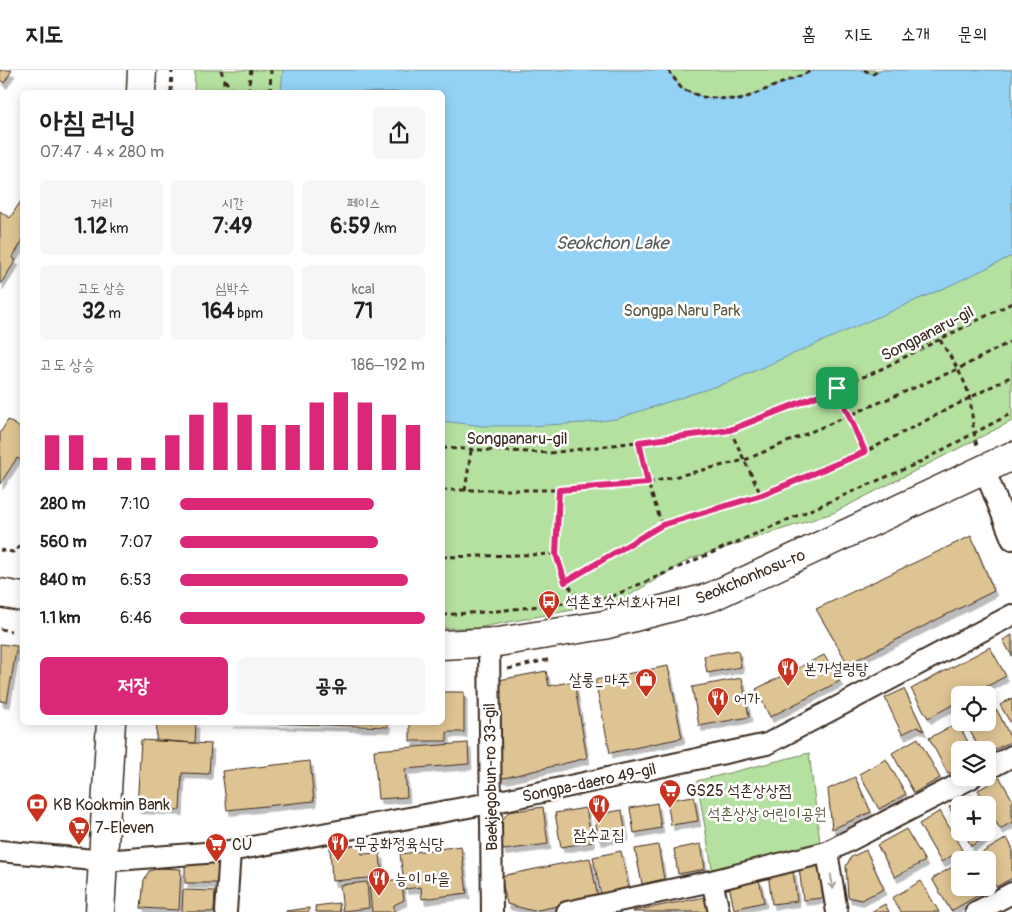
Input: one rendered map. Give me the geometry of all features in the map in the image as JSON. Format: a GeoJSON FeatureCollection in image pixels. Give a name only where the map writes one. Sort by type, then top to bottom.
{"type":"FeatureCollection","features":[{"type":"Feature","properties":{"kind":"street"},"geometry":{"type":"LineString","coordinates":[[141,90],[142,70]]}},
{"type":"Feature","properties":{"kind":"street","name":"Seokchonhosu-ro"},"geometry":{"type":"LineString","coordinates":[[445,645],[489,643],[604,626],[711,596],[985,471],[1012,456]]}},
{"type":"Feature","properties":{"kind":"street"},"geometry":{"type":"LineString","coordinates":[[985,471],[1012,539]]}},
{"type":"Feature","properties":{"kind":"street"},"geometry":{"type":"LineString","coordinates":[[0,593],[20,598]]}},
{"type":"Feature","properties":{"kind":"street","name":"Songpa-daero 49-gil"},"geometry":{"type":"LineString","coordinates":[[0,851],[104,860],[230,851],[490,803],[767,744],[1012,615]]}},
{"type":"Feature","properties":{"kind":"street","name":"Baekjegobun-ro 33-gil"},"geometry":{"type":"LineString","coordinates":[[489,643],[492,912]]}},
{"type":"Feature","properties":{"kind":"street"},"geometry":{"type":"LineString","coordinates":[[100,912],[111,725]]}},
{"type":"Feature","properties":{"kind":"street"},"geometry":{"type":"LineString","coordinates":[[996,765],[1012,756]]}},
{"type":"Feature","properties":{"kind":"street"},"geometry":{"type":"LineString","coordinates":[[567,912],[712,881],[827,852],[955,786]]}},
{"type":"Feature","properties":{"kind":"street"},"geometry":{"type":"LineString","coordinates":[[226,912],[230,851]]}},
{"type":"Feature","properties":{"kind":"street"},"geometry":{"type":"LineString","coordinates":[[827,852],[837,912]]}},
{"type":"Feature","properties":{"kind":"street"},"geometry":{"type":"LineString","coordinates":[[712,881],[719,912]]}},
{"type":"Feature","properties":{"kind":"street"},"geometry":{"type":"LineString","coordinates":[[976,912],[1012,893]]}},
{"type":"Feature","properties":{"kind":"path"},"geometry":{"type":"LineString","coordinates":[[171,90],[172,70]]}},
{"type":"Feature","properties":{"kind":"path"},"geometry":{"type":"LineString","coordinates":[[220,70],[232,90]]}},
{"type":"Feature","properties":{"kind":"path"},"geometry":{"type":"LineString","coordinates":[[248,90],[251,70]]}},
{"type":"Feature","properties":{"kind":"path"},"geometry":{"type":"LineString","coordinates":[[270,90],[271,70]]}},
{"type":"Feature","properties":{"kind":"path"},"geometry":{"type":"LineString","coordinates":[[668,70],[682,89],[702,98],[740,100],[814,70]]}},
{"type":"Feature","properties":{"kind":"path"},"geometry":{"type":"LineString","coordinates":[[864,70],[874,74],[880,70]]}},
{"type":"Feature","properties":{"kind":"path"},"geometry":{"type":"LineString","coordinates":[[223,90],[224,79]]}},
{"type":"Feature","properties":{"kind":"path","name":"Songpanaru-gil"},"geometry":{"type":"LineString","coordinates":[[445,448],[471,451],[550,453],[730,430],[874,374],[1012,303]]}},
{"type":"Feature","properties":{"kind":"path"},"geometry":{"type":"LineString","coordinates":[[940,340],[958,369],[970,398],[973,434],[985,471]]}},
{"type":"Feature","properties":{"kind":"path"},"geometry":{"type":"LineString","coordinates":[[445,490],[559,490],[648,483],[745,460],[850,417],[958,369],[1012,341]]}},
{"type":"Feature","properties":{"kind":"path"},"geometry":{"type":"LineString","coordinates":[[565,582],[662,525],[762,495],[865,452],[1012,376]]}},
{"type":"Feature","properties":{"kind":"path"},"geometry":{"type":"LineString","coordinates":[[837,388],[865,452]]}},
{"type":"Feature","properties":{"kind":"path"},"geometry":{"type":"LineString","coordinates":[[445,615],[497,611],[608,598],[916,464],[1012,413]]}},
{"type":"Feature","properties":{"kind":"path"},"geometry":{"type":"LineString","coordinates":[[730,430],[762,495]]}},
{"type":"Feature","properties":{"kind":"path"},"geometry":{"type":"LineString","coordinates":[[639,442],[648,483],[662,525]]}},
{"type":"Feature","properties":{"kind":"path"},"geometry":{"type":"LineString","coordinates":[[465,491],[471,451]]}},
{"type":"Feature","properties":{"kind":"path"},"geometry":{"type":"LineString","coordinates":[[559,490],[556,554],[565,582],[604,626]]}},
{"type":"Feature","properties":{"kind":"path"},"geometry":{"type":"LineString","coordinates":[[0,550],[13,552],[20,547]]}},
{"type":"Feature","properties":{"kind":"path"},"geometry":{"type":"LineString","coordinates":[[445,556],[556,554]]}},
{"type":"Feature","properties":{"kind":"path"},"geometry":{"type":"LineString","coordinates":[[0,629],[11,631]]}},
{"type":"Feature","properties":{"kind":"green space","name":"Seokchon Lake"},"geometry":{"type":"Polygon","coordinates":[[[195,70],[1012,70],[1012,421],[833,513],[690,559],[620,601],[477,628],[445,628],[445,90],[194,90],[195,70]]]}},
{"type":"Feature","properties":{"kind":"green space","name":"석촌상상 어린이공원"},"geometry":{"type":"Polygon","coordinates":[[[809,753],[821,850],[713,874],[697,781],[809,753]]]}},
{"type":"Feature","properties":{"kind":"water","name":"Seokchon Lake"},"geometry":{"type":"Polygon","coordinates":[[[283,70],[668,70],[682,89],[703,97],[740,100],[814,70],[864,70],[873,74],[880,70],[1012,70],[1012,256],[951,285],[729,382],[616,419],[584,423],[526,426],[483,426],[445,421],[445,90],[281,90],[283,70]]]}},
{"type":"Feature","properties":{"kind":"building"},"geometry":{"type":"Polygon","coordinates":[[[0,70],[12,70],[4,83],[0,80],[0,70]]]}},
{"type":"Feature","properties":{"kind":"building"},"geometry":{"type":"Polygon","coordinates":[[[20,202],[20,245],[12,258],[16,260],[0,285],[0,211],[10,218],[20,202]]]}},
{"type":"Feature","properties":{"kind":"building"},"geometry":{"type":"Polygon","coordinates":[[[8,420],[20,428],[20,460],[17,458],[0,484],[0,433],[8,420]]]}},
{"type":"Feature","properties":{"kind":"building"},"geometry":{"type":"Polygon","coordinates":[[[971,536],[994,591],[848,664],[816,609],[971,536]]]}},
{"type":"Feature","properties":{"kind":"building"},"geometry":{"type":"Polygon","coordinates":[[[1012,635],[1012,656],[1003,640],[1012,635]]]}},
{"type":"Feature","properties":{"kind":"building"},"geometry":{"type":"Polygon","coordinates":[[[0,644],[17,646],[7,702],[0,701],[0,644]]]}},
{"type":"Feature","properties":{"kind":"building"},"geometry":{"type":"Polygon","coordinates":[[[990,647],[1006,676],[988,686],[951,686],[951,706],[928,718],[911,689],[990,647]]]}},
{"type":"Feature","properties":{"kind":"building"},"geometry":{"type":"Polygon","coordinates":[[[738,650],[741,667],[707,673],[704,656],[738,650]]]}},
{"type":"Feature","properties":{"kind":"building"},"geometry":{"type":"Polygon","coordinates":[[[824,655],[840,681],[770,717],[756,689],[824,655]]]}},
{"type":"Feature","properties":{"kind":"building"},"geometry":{"type":"Polygon","coordinates":[[[668,666],[682,738],[610,753],[595,680],[668,666]]]}},
{"type":"Feature","properties":{"kind":"building"},"geometry":{"type":"Polygon","coordinates":[[[546,671],[549,686],[574,681],[587,758],[504,778],[497,776],[499,680],[546,671]]]}},
{"type":"Feature","properties":{"kind":"building"},"geometry":{"type":"Polygon","coordinates":[[[742,678],[749,717],[699,726],[692,687],[742,678]]]}},
{"type":"Feature","properties":{"kind":"building"},"geometry":{"type":"Polygon","coordinates":[[[904,689],[924,731],[917,727],[902,734],[885,698],[904,689]]]}},
{"type":"Feature","properties":{"kind":"building"},"geometry":{"type":"Polygon","coordinates":[[[445,692],[464,692],[464,732],[447,732],[447,741],[410,741],[410,725],[445,725],[445,692]]]}},
{"type":"Feature","properties":{"kind":"building"},"geometry":{"type":"Polygon","coordinates":[[[1012,698],[1012,725],[1000,705],[1012,698]]]}},
{"type":"Feature","properties":{"kind":"building"},"geometry":{"type":"Polygon","coordinates":[[[996,711],[1012,741],[996,749],[996,741],[975,741],[970,731],[996,731],[996,711]]]}},
{"type":"Feature","properties":{"kind":"building"},"geometry":{"type":"Polygon","coordinates":[[[157,725],[196,725],[195,743],[156,740],[157,725]]]}},
{"type":"Feature","properties":{"kind":"building"},"geometry":{"type":"Polygon","coordinates":[[[325,725],[388,725],[388,727],[325,725]]]}},
{"type":"Feature","properties":{"kind":"building"},"geometry":{"type":"Polygon","coordinates":[[[951,727],[951,731],[962,731],[967,741],[951,741],[951,772],[948,774],[929,738],[951,727]]]}},
{"type":"Feature","properties":{"kind":"building"},"geometry":{"type":"Polygon","coordinates":[[[918,738],[940,778],[914,793],[892,753],[918,738]]]}},
{"type":"Feature","properties":{"kind":"building"},"geometry":{"type":"Polygon","coordinates":[[[141,740],[211,744],[209,774],[182,773],[180,810],[137,808],[141,740]]]}},
{"type":"Feature","properties":{"kind":"building"},"geometry":{"type":"Polygon","coordinates":[[[468,743],[469,764],[405,769],[407,797],[378,799],[374,750],[468,743]]]}},
{"type":"Feature","properties":{"kind":"building"},"geometry":{"type":"Polygon","coordinates":[[[886,759],[906,794],[879,809],[859,774],[886,759]]]}},
{"type":"Feature","properties":{"kind":"building"},"geometry":{"type":"Polygon","coordinates":[[[310,761],[314,801],[227,810],[222,771],[310,761]]]}},
{"type":"Feature","properties":{"kind":"building"},"geometry":{"type":"Polygon","coordinates":[[[855,777],[871,812],[832,829],[828,789],[855,777]]]}},
{"type":"Feature","properties":{"kind":"building"},"geometry":{"type":"Polygon","coordinates":[[[1000,778],[1012,799],[1012,822],[1000,829],[996,822],[996,796],[981,796],[978,790],[985,786],[996,786],[996,780],[1000,778]]]}},
{"type":"Feature","properties":{"kind":"building"},"geometry":{"type":"Polygon","coordinates":[[[694,796],[698,821],[671,825],[667,800],[694,796]]]}},
{"type":"Feature","properties":{"kind":"building"},"geometry":{"type":"Polygon","coordinates":[[[657,803],[661,828],[634,833],[630,808],[657,803]]]}},
{"type":"Feature","properties":{"kind":"building"},"geometry":{"type":"Polygon","coordinates":[[[543,807],[548,844],[503,850],[499,825],[508,812],[543,807]]]}},
{"type":"Feature","properties":{"kind":"building"},"geometry":{"type":"Polygon","coordinates":[[[586,808],[592,842],[561,847],[555,813],[586,808]]]}},
{"type":"Feature","properties":{"kind":"building"},"geometry":{"type":"Polygon","coordinates":[[[622,810],[626,835],[599,840],[594,815],[622,810]]]}},
{"type":"Feature","properties":{"kind":"building"},"geometry":{"type":"Polygon","coordinates":[[[940,811],[951,830],[951,841],[957,841],[962,850],[951,851],[951,856],[941,862],[919,824],[940,811]]]}},
{"type":"Feature","properties":{"kind":"building"},"geometry":{"type":"Polygon","coordinates":[[[906,829],[925,861],[895,877],[877,845],[906,829]]]}},
{"type":"Feature","properties":{"kind":"building"},"geometry":{"type":"Polygon","coordinates":[[[1007,838],[1012,847],[1012,878],[996,887],[996,851],[985,851],[1007,838]]]}},
{"type":"Feature","properties":{"kind":"building"},"geometry":{"type":"Polygon","coordinates":[[[968,841],[980,841],[971,846],[968,841]]]}},
{"type":"Feature","properties":{"kind":"building"},"geometry":{"type":"Polygon","coordinates":[[[701,844],[705,869],[678,874],[674,849],[701,844]]]}},
{"type":"Feature","properties":{"kind":"building"},"geometry":{"type":"Polygon","coordinates":[[[361,845],[362,854],[380,853],[382,877],[332,881],[330,847],[361,845]]]}},
{"type":"Feature","properties":{"kind":"building"},"geometry":{"type":"Polygon","coordinates":[[[658,845],[664,879],[642,884],[635,849],[658,845]]]}},
{"type":"Feature","properties":{"kind":"building"},"geometry":{"type":"Polygon","coordinates":[[[461,846],[467,893],[422,899],[421,887],[405,889],[400,854],[461,846]]]}},
{"type":"Feature","properties":{"kind":"building"},"geometry":{"type":"Polygon","coordinates":[[[866,850],[884,889],[861,900],[848,897],[846,866],[851,857],[866,850]]]}},
{"type":"Feature","properties":{"kind":"building"},"geometry":{"type":"Polygon","coordinates":[[[621,851],[629,889],[601,895],[593,857],[621,851]]]}},
{"type":"Feature","properties":{"kind":"building"},"geometry":{"type":"Polygon","coordinates":[[[590,858],[598,898],[533,911],[507,904],[501,876],[590,858]]]}},
{"type":"Feature","properties":{"kind":"building"},"geometry":{"type":"Polygon","coordinates":[[[220,863],[220,883],[185,883],[185,864],[220,863]]]}},
{"type":"Feature","properties":{"kind":"building"},"geometry":{"type":"Polygon","coordinates":[[[819,864],[823,898],[803,900],[799,867],[819,864]]]}},
{"type":"Feature","properties":{"kind":"building"},"geometry":{"type":"Polygon","coordinates":[[[951,867],[951,896],[977,896],[951,911],[932,879],[951,867]]]}},
{"type":"Feature","properties":{"kind":"building"},"geometry":{"type":"Polygon","coordinates":[[[160,868],[181,869],[179,910],[141,908],[144,880],[149,871],[160,868]]]}},
{"type":"Feature","properties":{"kind":"building"},"geometry":{"type":"Polygon","coordinates":[[[793,870],[797,901],[772,904],[768,873],[793,870]]]}},
{"type":"Feature","properties":{"kind":"building"},"geometry":{"type":"Polygon","coordinates":[[[401,879],[404,900],[394,905],[394,912],[372,912],[369,883],[401,879]]]}},
{"type":"Feature","properties":{"kind":"building"},"geometry":{"type":"Polygon","coordinates":[[[759,879],[764,902],[734,909],[729,885],[759,879]]]}},
{"type":"Feature","properties":{"kind":"building"},"geometry":{"type":"Polygon","coordinates":[[[921,881],[939,912],[901,912],[892,898],[921,881]]]}},
{"type":"Feature","properties":{"kind":"building"},"geometry":{"type":"Polygon","coordinates":[[[367,882],[369,908],[343,911],[340,885],[367,882]]]}},
{"type":"Feature","properties":{"kind":"building"},"geometry":{"type":"Polygon","coordinates":[[[183,890],[215,891],[214,912],[182,912],[183,890]]]}},
{"type":"Feature","properties":{"kind":"building"},"geometry":{"type":"Polygon","coordinates":[[[705,897],[708,912],[633,912],[633,911],[705,897]]]}},
{"type":"Feature","properties":{"kind":"building"},"geometry":{"type":"Polygon","coordinates":[[[339,903],[340,912],[316,912],[315,906],[339,903]]]}},
{"type":"Feature","properties":{"kind":"building"},"geometry":{"type":"Polygon","coordinates":[[[885,904],[889,912],[871,912],[885,904]]]}},
{"type":"Feature","properties":{"kind":"building"},"geometry":{"type":"Polygon","coordinates":[[[309,908],[309,912],[286,912],[286,911],[309,908]]]}},
{"type":"Feature","properties":{"kind":"place","name":"석촌호수서호사거리"},"geometry":{"type":"Point","coordinates":[549,620]}},
{"type":"Feature","properties":{"kind":"place","name":"본가설렁탕"},"geometry":{"type":"Point","coordinates":[788,687]}},
{"type":"Feature","properties":{"kind":"place","name":"살롱_마주"},"geometry":{"type":"Point","coordinates":[646,698]}},
{"type":"Feature","properties":{"kind":"place","name":"어가"},"geometry":{"type":"Point","coordinates":[718,717]}},
{"type":"Feature","properties":{"kind":"place","name":"GS25 석촌상상점"},"geometry":{"type":"Point","coordinates":[670,809]}},
{"type":"Feature","properties":{"kind":"place","name":"KB Kookmin Bank"},"geometry":{"type":"Point","coordinates":[37,823]}},
{"type":"Feature","properties":{"kind":"place","name":"잠수교집"},"geometry":{"type":"Point","coordinates":[599,824]}},
{"type":"Feature","properties":{"kind":"place","name":"7-Eleven"},"geometry":{"type":"Point","coordinates":[79,846]}},
{"type":"Feature","properties":{"kind":"place","name":"무궁화정육식당"},"geometry":{"type":"Point","coordinates":[338,862]}},
{"type":"Feature","properties":{"kind":"place","name":"CU"},"geometry":{"type":"Point","coordinates":[216,863]}},
{"type":"Feature","properties":{"kind":"place","name":"능이 마을"},"geometry":{"type":"Point","coordinates":[379,897]}},
{"type":"Feature","properties":{"kind":"route"},"geometry":{"type":"LineString","coordinates":[[837,388],[865,452],[762,495],[662,525],[565,582],[556,554],[559,490],[648,483],[639,442],[730,430],[837,388]]}},
{"type":"Feature","properties":{"kind":"park label","name":"Songpa Naru Park"},"geometry":{"type":"Point","coordinates":[682,310]}}]}
